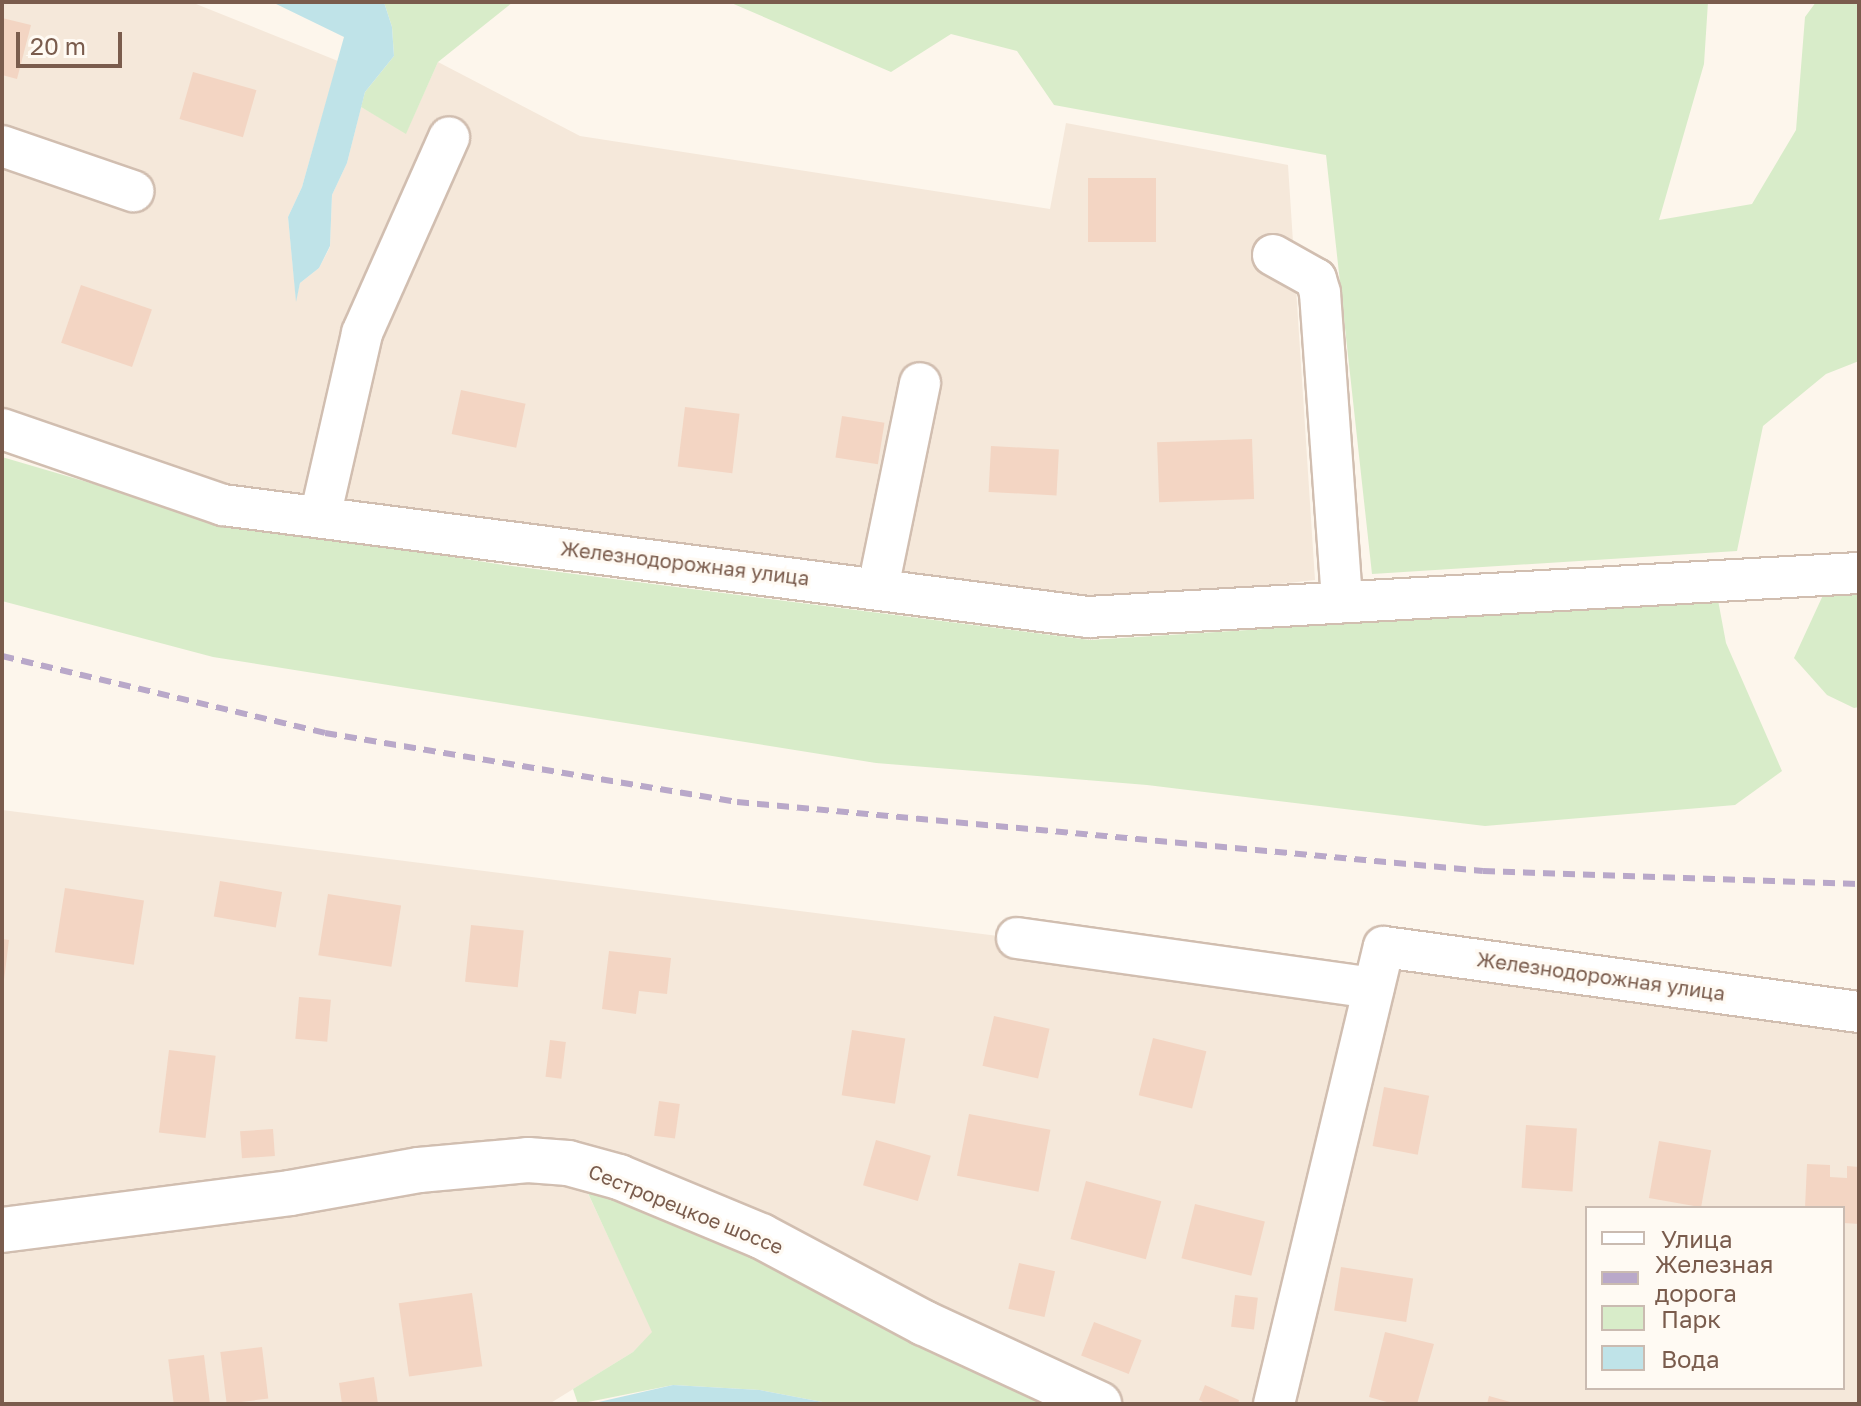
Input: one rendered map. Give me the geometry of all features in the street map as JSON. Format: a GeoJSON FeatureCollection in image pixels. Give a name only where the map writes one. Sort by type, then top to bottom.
{"type":"FeatureCollection","features":[{"type":"Feature","properties":{"kind":"street"},"geometry":{"type":"LineString","coordinates":[[320,517],[362,333],[449,138]]}},
{"type":"Feature","properties":{"kind":"street"},"geometry":{"type":"LineString","coordinates":[[2,146],[133,191]]}},
{"type":"Feature","properties":{"kind":"street"},"geometry":{"type":"LineString","coordinates":[[1273,255],[1316,279],[1320,293],[1361,601]]}},
{"type":"Feature","properties":{"kind":"street"},"geometry":{"type":"LineString","coordinates":[[878,588],[920,383]]}},
{"type":"Feature","properties":{"kind":"street","name":"Железнодорожная улица"},"geometry":{"type":"LineString","coordinates":[[2,429],[223,505],[1088,617],[1859,573]]}},
{"type":"Feature","properties":{"kind":"street"},"geometry":{"type":"LineString","coordinates":[[1017,938],[1374,988],[1274,1404]]}},
{"type":"Feature","properties":{"kind":"street","name":"Железнодорожная улица"},"geometry":{"type":"LineString","coordinates":[[1374,988],[1384,947],[1859,1012]]}},
{"type":"Feature","properties":{"kind":"street","name":"Сестрорецкое шоссе"},"geometry":{"type":"LineString","coordinates":[[2,1230],[290,1193],[419,1170],[528,1160],[568,1163],[619,1177],[761,1236],[924,1323],[1099,1404]]}},
{"type":"Feature","properties":{"kind":"shaded area"},"geometry":{"type":"Polygon","coordinates":[[[2,2],[191,2],[338,61],[302,187],[288,217],[296,299],[300,283],[319,268],[330,247],[332,195],[347,163],[361,107],[406,133],[438,62],[580,136],[1050,209],[1066,123],[1288,165],[1315,580],[1100,604],[221,485],[2,410],[2,2]]]}},
{"type":"Feature","properties":{"kind":"shaded area"},"geometry":{"type":"Polygon","coordinates":[[[2,810],[1029,940],[1370,988],[1384,947],[1859,1012],[1859,1404],[1099,1404],[575,1166],[653,1332],[633,1352],[549,1404],[2,1404],[2,810]]]}},
{"type":"Feature","properties":{"kind":"green space"},"geometry":{"type":"Polygon","coordinates":[[[384,2],[513,2],[438,62],[406,134],[361,107],[365,92],[394,56],[392,27],[384,2]]]}},
{"type":"Feature","properties":{"kind":"green space"},"geometry":{"type":"Polygon","coordinates":[[[729,2],[1708,2],[1704,64],[1659,220],[1752,204],[1796,130],[1805,17],[1816,2],[1859,2],[1859,361],[1826,374],[1763,426],[1737,551],[1372,574],[1326,155],[1054,105],[1017,51],[951,34],[891,72],[729,2]]]}},
{"type":"Feature","properties":{"kind":"green space"},"geometry":{"type":"Polygon","coordinates":[[[2,457],[220,521],[504,565],[1090,640],[1718,600],[1726,643],[1782,771],[1735,805],[1485,826],[1147,785],[876,763],[213,657],[2,601],[2,457]]]}},
{"type":"Feature","properties":{"kind":"green space"},"geometry":{"type":"Polygon","coordinates":[[[1859,591],[1859,707],[1854,708],[1827,695],[1794,658],[1824,593],[1859,591]]]}},
{"type":"Feature","properties":{"kind":"green space"},"geometry":{"type":"Polygon","coordinates":[[[575,1165],[1099,1404],[833,1404],[760,1390],[673,1385],[578,1404],[573,1389],[633,1352],[652,1332],[575,1165]]]}},
{"type":"Feature","properties":{"kind":"water"},"geometry":{"type":"Polygon","coordinates":[[[272,2],[384,2],[392,27],[394,56],[365,92],[347,163],[332,195],[330,246],[319,268],[300,283],[296,302],[288,217],[302,187],[344,37],[272,2]]]}},
{"type":"Feature","properties":{"kind":"water"},"geometry":{"type":"Polygon","coordinates":[[[673,1385],[760,1390],[833,1404],[590,1404],[673,1385]]]}},
{"type":"Feature","properties":{"kind":"building"},"geometry":{"type":"Polygon","coordinates":[[[2,18],[31,25],[17,79],[2,75],[2,18]]]}},
{"type":"Feature","properties":{"kind":"building"},"geometry":{"type":"Polygon","coordinates":[[[193,72],[256,90],[243,137],[179,119],[193,72]]]}},
{"type":"Feature","properties":{"kind":"building"},"geometry":{"type":"Polygon","coordinates":[[[1088,178],[1156,178],[1156,242],[1088,242],[1088,178]]]}},
{"type":"Feature","properties":{"kind":"building"},"geometry":{"type":"Polygon","coordinates":[[[81,285],[152,309],[132,367],[61,343],[81,285]]]}},
{"type":"Feature","properties":{"kind":"building"},"geometry":{"type":"Polygon","coordinates":[[[461,390],[526,404],[516,448],[452,434],[461,390]]]}},
{"type":"Feature","properties":{"kind":"building"},"geometry":{"type":"Polygon","coordinates":[[[685,407],[740,414],[732,473],[678,467],[685,407]]]}},
{"type":"Feature","properties":{"kind":"building"},"geometry":{"type":"Polygon","coordinates":[[[842,416],[884,423],[878,464],[835,457],[842,416]]]}},
{"type":"Feature","properties":{"kind":"building"},"geometry":{"type":"Polygon","coordinates":[[[1252,439],[1254,499],[1159,502],[1157,442],[1252,439]]]}},
{"type":"Feature","properties":{"kind":"building"},"geometry":{"type":"Polygon","coordinates":[[[991,446],[1059,450],[1056,495],[989,492],[991,446]]]}},
{"type":"Feature","properties":{"kind":"building"},"geometry":{"type":"Polygon","coordinates":[[[220,881],[282,892],[276,927],[214,916],[220,881]]]}},
{"type":"Feature","properties":{"kind":"building"},"geometry":{"type":"Polygon","coordinates":[[[65,888],[144,901],[134,965],[55,952],[65,888]]]}},
{"type":"Feature","properties":{"kind":"building"},"geometry":{"type":"Polygon","coordinates":[[[328,894],[401,906],[391,967],[318,955],[328,894]]]}},
{"type":"Feature","properties":{"kind":"building"},"geometry":{"type":"Polygon","coordinates":[[[471,925],[524,931],[518,987],[465,982],[471,925]]]}},
{"type":"Feature","properties":{"kind":"building"},"geometry":{"type":"Polygon","coordinates":[[[2,939],[9,940],[4,980],[2,980],[2,939]]]}},
{"type":"Feature","properties":{"kind":"building"},"geometry":{"type":"Polygon","coordinates":[[[609,951],[671,958],[667,994],[639,991],[636,1014],[602,1009],[609,951]]]}},
{"type":"Feature","properties":{"kind":"building"},"geometry":{"type":"Polygon","coordinates":[[[299,997],[331,1000],[327,1042],[295,1039],[299,997]]]}},
{"type":"Feature","properties":{"kind":"building"},"geometry":{"type":"Polygon","coordinates":[[[994,1016],[1050,1029],[1038,1079],[983,1066],[994,1016]]]}},
{"type":"Feature","properties":{"kind":"building"},"geometry":{"type":"Polygon","coordinates":[[[852,1030],[905,1038],[895,1104],[842,1095],[852,1030]]]}},
{"type":"Feature","properties":{"kind":"building"},"geometry":{"type":"Polygon","coordinates":[[[1153,1038],[1206,1051],[1192,1109],[1139,1095],[1153,1038]]]}},
{"type":"Feature","properties":{"kind":"building"},"geometry":{"type":"Polygon","coordinates":[[[550,1040],[566,1042],[561,1079],[545,1077],[550,1040]]]}},
{"type":"Feature","properties":{"kind":"building"},"geometry":{"type":"Polygon","coordinates":[[[169,1050],[216,1056],[206,1138],[159,1132],[169,1050]]]}},
{"type":"Feature","properties":{"kind":"building"},"geometry":{"type":"Polygon","coordinates":[[[1384,1087],[1429,1096],[1418,1155],[1373,1146],[1384,1087]]]}},
{"type":"Feature","properties":{"kind":"building"},"geometry":{"type":"Polygon","coordinates":[[[659,1101],[680,1104],[675,1139],[654,1136],[659,1101]]]}},
{"type":"Feature","properties":{"kind":"building"},"geometry":{"type":"Polygon","coordinates":[[[969,1114],[1050,1130],[1038,1192],[957,1176],[969,1114]]]}},
{"type":"Feature","properties":{"kind":"building"},"geometry":{"type":"Polygon","coordinates":[[[1526,1125],[1577,1129],[1572,1191],[1522,1188],[1526,1125]]]}},
{"type":"Feature","properties":{"kind":"building"},"geometry":{"type":"Polygon","coordinates":[[[273,1129],[275,1156],[242,1158],[240,1131],[273,1129]]]}},
{"type":"Feature","properties":{"kind":"building"},"geometry":{"type":"Polygon","coordinates":[[[876,1140],[931,1156],[918,1201],[863,1185],[876,1140]]]}},
{"type":"Feature","properties":{"kind":"building"},"geometry":{"type":"Polygon","coordinates":[[[1659,1141],[1711,1150],[1701,1206],[1649,1198],[1659,1141]]]}},
{"type":"Feature","properties":{"kind":"building"},"geometry":{"type":"Polygon","coordinates":[[[1807,1164],[1830,1165],[1830,1177],[1847,1178],[1847,1166],[1859,1167],[1859,1224],[1845,1223],[1845,1206],[1805,1206],[1807,1164]]]}},
{"type":"Feature","properties":{"kind":"building"},"geometry":{"type":"Polygon","coordinates":[[[1086,1181],[1161,1201],[1146,1259],[1070,1239],[1086,1181]]]}},
{"type":"Feature","properties":{"kind":"building"},"geometry":{"type":"Polygon","coordinates":[[[1195,1204],[1265,1221],[1251,1276],[1181,1258],[1195,1204]]]}},
{"type":"Feature","properties":{"kind":"building"},"geometry":{"type":"Polygon","coordinates":[[[1019,1263],[1055,1271],[1044,1317],[1008,1309],[1019,1263]]]}},
{"type":"Feature","properties":{"kind":"building"},"geometry":{"type":"Polygon","coordinates":[[[1341,1267],[1413,1278],[1406,1322],[1334,1310],[1341,1267]]]}},
{"type":"Feature","properties":{"kind":"building"},"geometry":{"type":"Polygon","coordinates":[[[472,1293],[482,1366],[409,1377],[399,1303],[472,1293]]]}},
{"type":"Feature","properties":{"kind":"building"},"geometry":{"type":"Polygon","coordinates":[[[1235,1295],[1258,1298],[1254,1330],[1231,1327],[1235,1295]]]}},
{"type":"Feature","properties":{"kind":"building"},"geometry":{"type":"Polygon","coordinates":[[[1094,1322],[1142,1340],[1129,1374],[1081,1356],[1094,1322]]]}},
{"type":"Feature","properties":{"kind":"building"},"geometry":{"type":"Polygon","coordinates":[[[1385,1332],[1434,1344],[1417,1404],[1394,1404],[1369,1397],[1385,1332]]]}},
{"type":"Feature","properties":{"kind":"building"},"geometry":{"type":"Polygon","coordinates":[[[262,1347],[268,1399],[227,1404],[220,1352],[262,1347]]]}},
{"type":"Feature","properties":{"kind":"building"},"geometry":{"type":"Polygon","coordinates":[[[204,1355],[210,1403],[174,1404],[168,1359],[204,1355]]]}},
{"type":"Feature","properties":{"kind":"building"},"geometry":{"type":"Polygon","coordinates":[[[374,1377],[378,1404],[342,1404],[339,1383],[374,1377]]]}},
{"type":"Feature","properties":{"kind":"building"},"geometry":{"type":"Polygon","coordinates":[[[1205,1385],[1239,1400],[1238,1404],[1207,1404],[1199,1400],[1205,1385]]]}},
{"type":"Feature","properties":{"kind":"building"},"geometry":{"type":"Polygon","coordinates":[[[1489,1396],[1514,1403],[1514,1404],[1487,1404],[1489,1396]]]}},
{"type":"Feature","properties":{"kind":"railway"},"geometry":{"type":"LineString","coordinates":[[2,656],[325,733],[737,802],[1483,871],[1859,884]]}}]}
